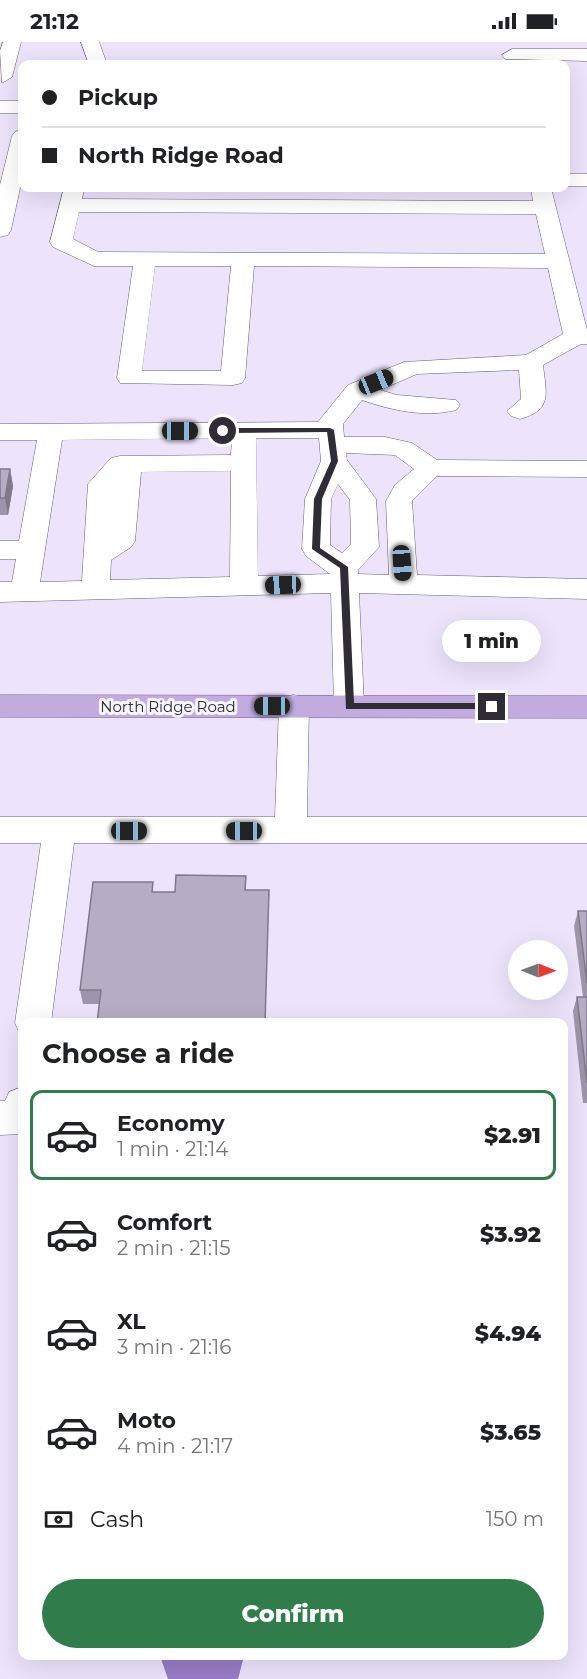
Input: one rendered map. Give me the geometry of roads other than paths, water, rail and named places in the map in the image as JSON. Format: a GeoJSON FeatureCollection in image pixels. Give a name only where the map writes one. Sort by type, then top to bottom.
{"type":"FeatureCollection","features":[{"type":"Feature","properties":{"kind":"main road","name":"North Ridge Road"},"geometry":{"type":"LineString","coordinates":[[0,706],[587,707]]}},
{"type":"Feature","properties":{"kind":"lane"},"geometry":{"type":"LineString","coordinates":[[1,80],[12,42]]}},
{"type":"Feature","properties":{"kind":"lane"},"geometry":{"type":"LineString","coordinates":[[90,42],[97,60]]}},
{"type":"Feature","properties":{"kind":"lane"},"geometry":{"type":"LineString","coordinates":[[511,54],[587,55]]}},
{"type":"Feature","properties":{"kind":"lane"},"geometry":{"type":"LineString","coordinates":[[0,107],[18,107]]}},
{"type":"Feature","properties":{"kind":"lane"},"geometry":{"type":"LineString","coordinates":[[0,230],[18,153]]}},
{"type":"Feature","properties":{"kind":"lane"},"geometry":{"type":"LineString","coordinates":[[570,180],[587,180]]}},
{"type":"Feature","properties":{"kind":"lane"},"geometry":{"type":"LineString","coordinates":[[350,706],[343,575],[365,547],[363,499],[333,445],[330,423],[357,390],[413,367],[531,362],[581,337],[558,261],[543,198],[72,196],[61,242],[94,259],[558,261]]}},
{"type":"Feature","properties":{"kind":"lane"},"geometry":{"type":"LineString","coordinates":[[145,259],[129,378],[233,378],[243,259]]}},
{"type":"Feature","properties":{"kind":"lane"},"geometry":{"type":"LineString","coordinates":[[520,411],[534,402],[531,362]]}},
{"type":"Feature","properties":{"kind":"lane"},"geometry":{"type":"LineString","coordinates":[[357,390],[394,403],[447,405]]}},
{"type":"Feature","properties":{"kind":"lane"},"geometry":{"type":"LineString","coordinates":[[244,430],[244,586]]}},
{"type":"Feature","properties":{"kind":"lane"},"geometry":{"type":"LineString","coordinates":[[0,432],[244,430],[333,445],[385,445],[403,449],[430,468],[587,469]]}},
{"type":"Feature","properties":{"kind":"lane"},"geometry":{"type":"LineString","coordinates":[[51,431],[31,550],[12,592],[244,586],[343,575],[404,584],[587,589]]}},
{"type":"Feature","properties":{"kind":"lane"},"geometry":{"type":"LineString","coordinates":[[333,445],[318,499],[316,549],[343,575]]}},
{"type":"Feature","properties":{"kind":"lane"},"geometry":{"type":"LineString","coordinates":[[95,591],[98,555],[121,541],[129,464],[245,463]]}},
{"type":"Feature","properties":{"kind":"lane"},"geometry":{"type":"LineString","coordinates":[[404,584],[399,501],[404,491],[430,468]]}},
{"type":"Feature","properties":{"kind":"lane"},"geometry":{"type":"LineString","coordinates":[[0,550],[31,550]]}},
{"type":"Feature","properties":{"kind":"lane"},"geometry":{"type":"LineString","coordinates":[[291,831],[294,706]]}},
{"type":"Feature","properties":{"kind":"lane"},"geometry":{"type":"LineString","coordinates":[[0,830],[587,830]]}},
{"type":"Feature","properties":{"kind":"lane"},"geometry":{"type":"LineString","coordinates":[[34,1018],[59,830]]}},
{"type":"Feature","properties":{"kind":"lane"},"geometry":{"type":"LineString","coordinates":[[0,1118],[18,1118]]}}]}
